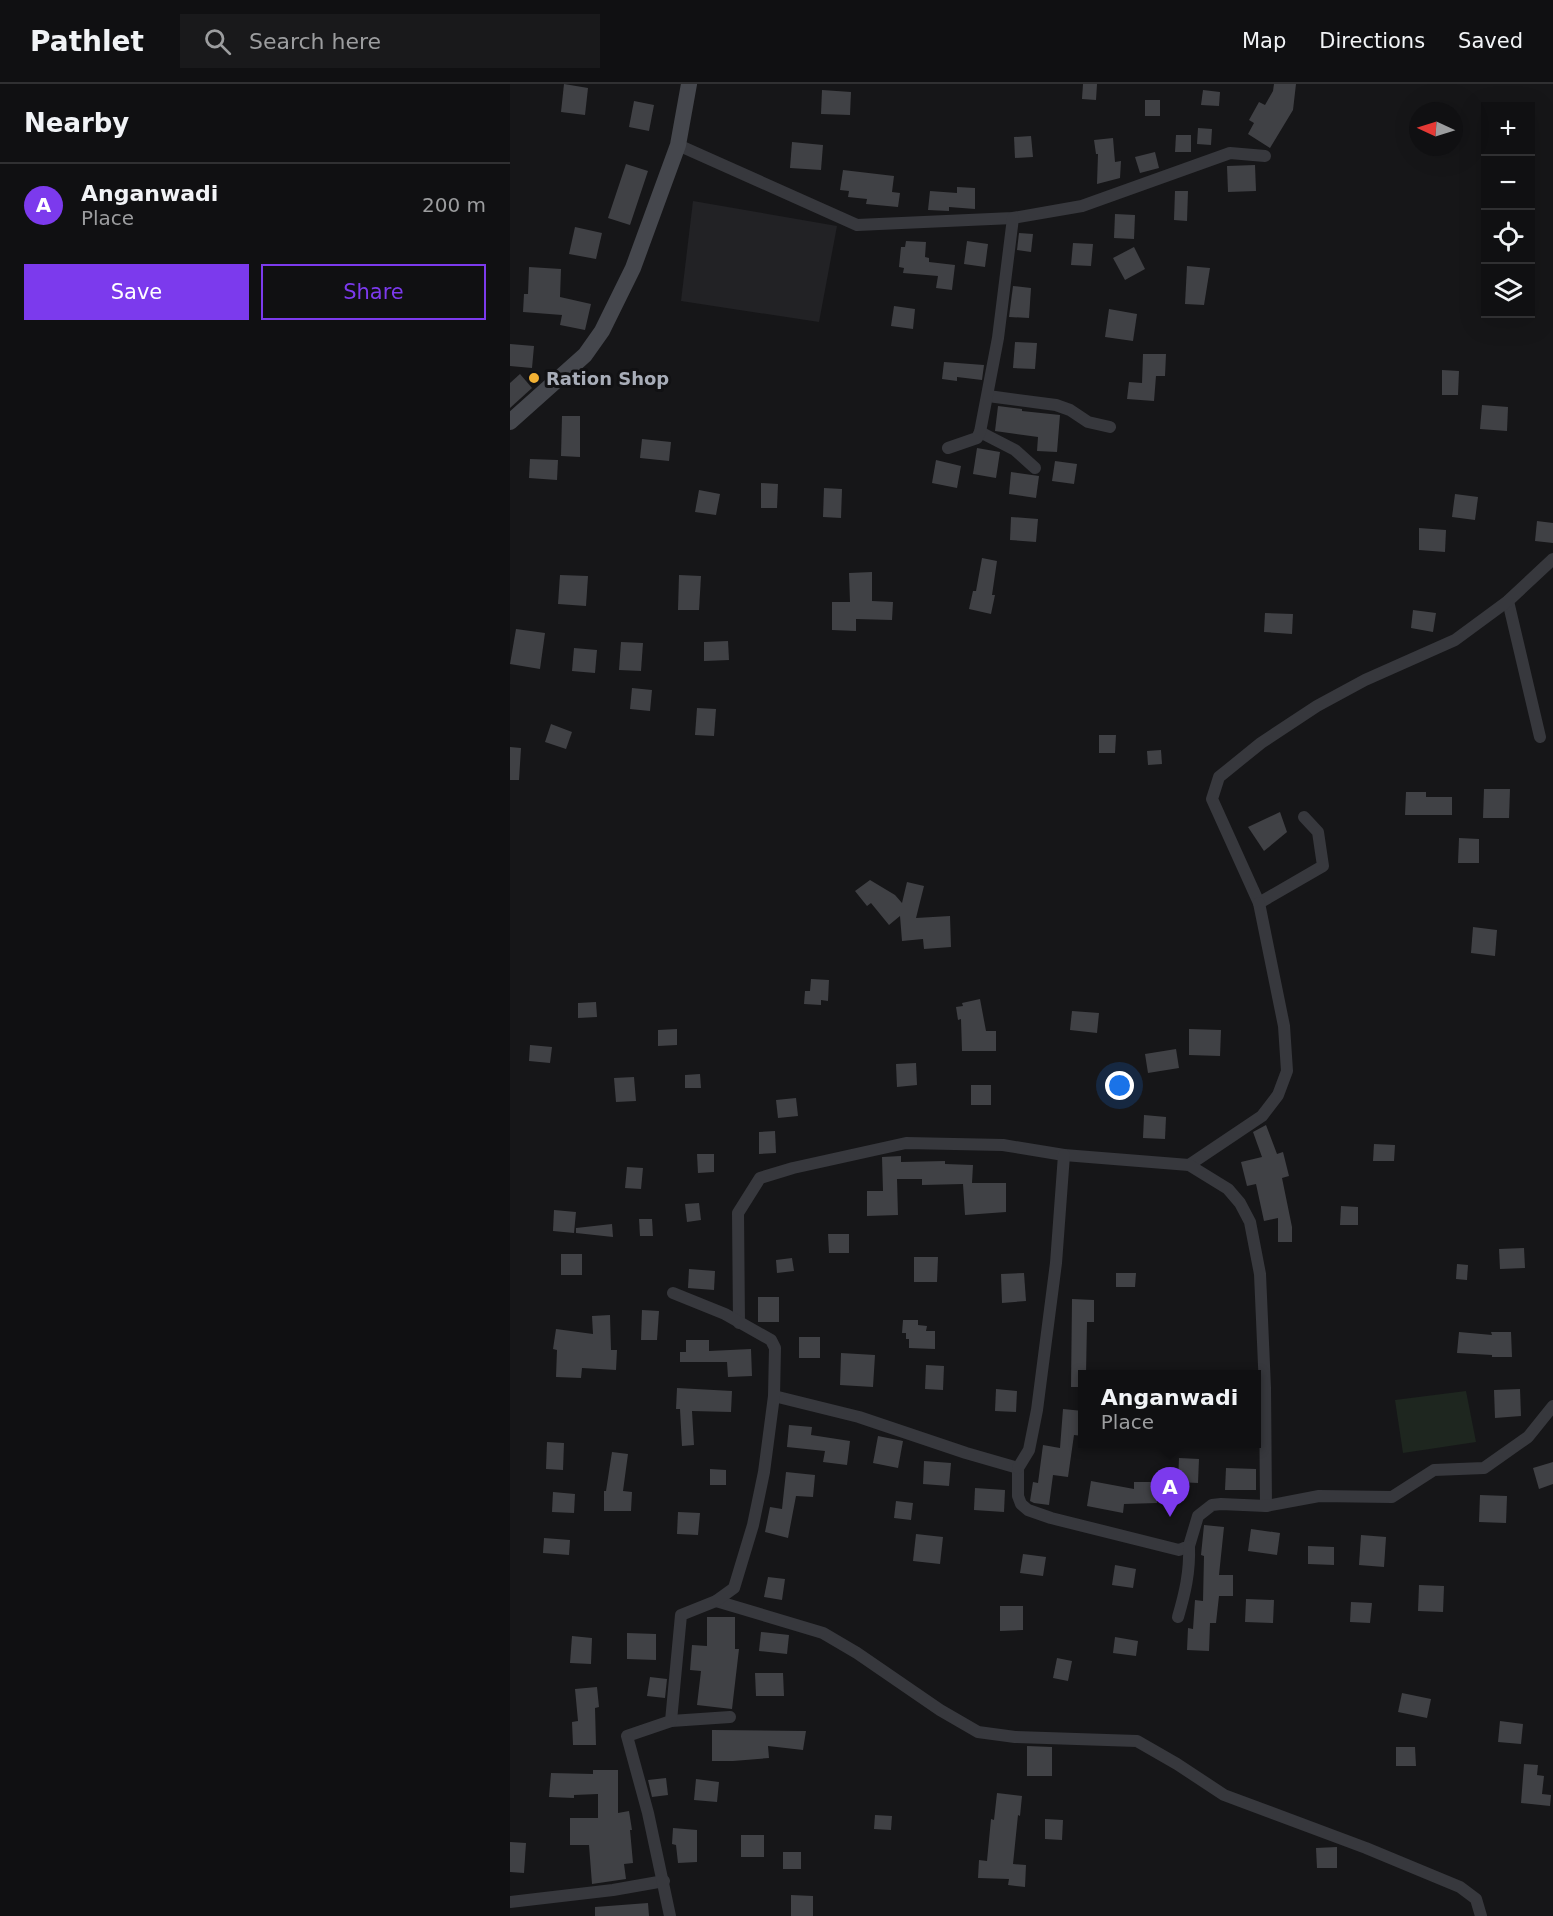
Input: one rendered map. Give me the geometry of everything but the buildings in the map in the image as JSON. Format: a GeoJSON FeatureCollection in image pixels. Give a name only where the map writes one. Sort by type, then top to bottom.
{"type":"FeatureCollection","features":[{"type":"Feature","properties":{"kind":"main road"},"geometry":{"type":"LineString","coordinates":[[510,422],[585,355],[602,331],[633,268],[678,145],[689,84]]}},
{"type":"Feature","properties":{"kind":"street"},"geometry":{"type":"LineString","coordinates":[[678,145],[857,225],[1013,218],[1082,206],[1230,153],[1265,156]]}},
{"type":"Feature","properties":{"kind":"street"},"geometry":{"type":"LineString","coordinates":[[948,448],[977,438],[980,432],[998,338],[1013,218]]}},
{"type":"Feature","properties":{"kind":"street"},"geometry":{"type":"LineString","coordinates":[[987,396],[1056,405],[1070,410],[1088,422],[1110,427]]}},
{"type":"Feature","properties":{"kind":"street"},"geometry":{"type":"LineString","coordinates":[[980,432],[1015,450],[1035,468]]}},
{"type":"Feature","properties":{"kind":"street"},"geometry":{"type":"LineString","coordinates":[[1190,1165],[1262,1116],[1278,1095],[1287,1071],[1284,1026],[1259,903],[1212,799],[1219,777],[1261,743],[1317,706],[1365,680],[1455,640],[1508,601],[1553,560]]}},
{"type":"Feature","properties":{"kind":"street"},"geometry":{"type":"LineString","coordinates":[[1508,601],[1540,737]]}},
{"type":"Feature","properties":{"kind":"street"},"geometry":{"type":"LineString","coordinates":[[1259,903],[1323,866],[1318,832],[1304,817]]}},
{"type":"Feature","properties":{"kind":"street"},"geometry":{"type":"LineString","coordinates":[[739,1323],[738,1213],[760,1178],[793,1168],[906,1143],[1003,1145],[1064,1155],[1190,1165],[1228,1190],[1240,1203],[1250,1222],[1260,1274],[1266,1506]]}},
{"type":"Feature","properties":{"kind":"street"},"geometry":{"type":"LineString","coordinates":[[1064,1155],[1056,1263],[1037,1410],[1029,1450],[1018,1468],[1018,1496],[1021,1504],[1028,1510],[1052,1518],[1179,1550],[1189,1546]]}},
{"type":"Feature","properties":{"kind":"street"},"geometry":{"type":"LineString","coordinates":[[671,1721],[681,1615],[716,1601],[734,1588],[753,1525],[764,1472],[774,1396],[774,1348],[771,1340],[725,1314],[673,1293]]}},
{"type":"Feature","properties":{"kind":"street"},"geometry":{"type":"LineString","coordinates":[[774,1396],[859,1417],[1018,1468]]}},
{"type":"Feature","properties":{"kind":"street"},"geometry":{"type":"LineString","coordinates":[[1178,1617],[1190,1567],[1189,1546],[1198,1516],[1212,1505],[1266,1506],[1319,1496],[1392,1497],[1434,1470],[1484,1468],[1528,1437],[1553,1406]]}},
{"type":"Feature","properties":{"kind":"street"},"geometry":{"type":"LineString","coordinates":[[716,1601],[823,1633],[857,1653],[940,1710],[978,1732],[1015,1737],[1137,1741],[1224,1794],[1460,1887],[1476,1899],[1481,1916]]}},
{"type":"Feature","properties":{"kind":"street"},"geometry":{"type":"LineString","coordinates":[[670,1916],[648,1813],[627,1736],[671,1721],[730,1717]]}},
{"type":"Feature","properties":{"kind":"street"},"geometry":{"type":"LineString","coordinates":[[510,1902],[613,1890],[664,1881]]}},
{"type":"Feature","properties":{"kind":"shaded area"},"geometry":{"type":"Polygon","coordinates":[[[693,201],[837,226],[819,322],[681,301],[693,201]]]}},
{"type":"Feature","properties":{"kind":"shaded area"},"geometry":{"type":"Polygon","coordinates":[[[1466,1391],[1476,1442],[1403,1453],[1395,1400],[1466,1391]]]}},
{"type":"Feature","properties":{"kind":"place","name":"Ration Shop"},"geometry":{"type":"Point","coordinates":[534,378]}},
{"type":"Feature","properties":{"kind":"place","name":"Anganwadi"},"geometry":{"type":"Point","coordinates":[1170,1517]}}]}
